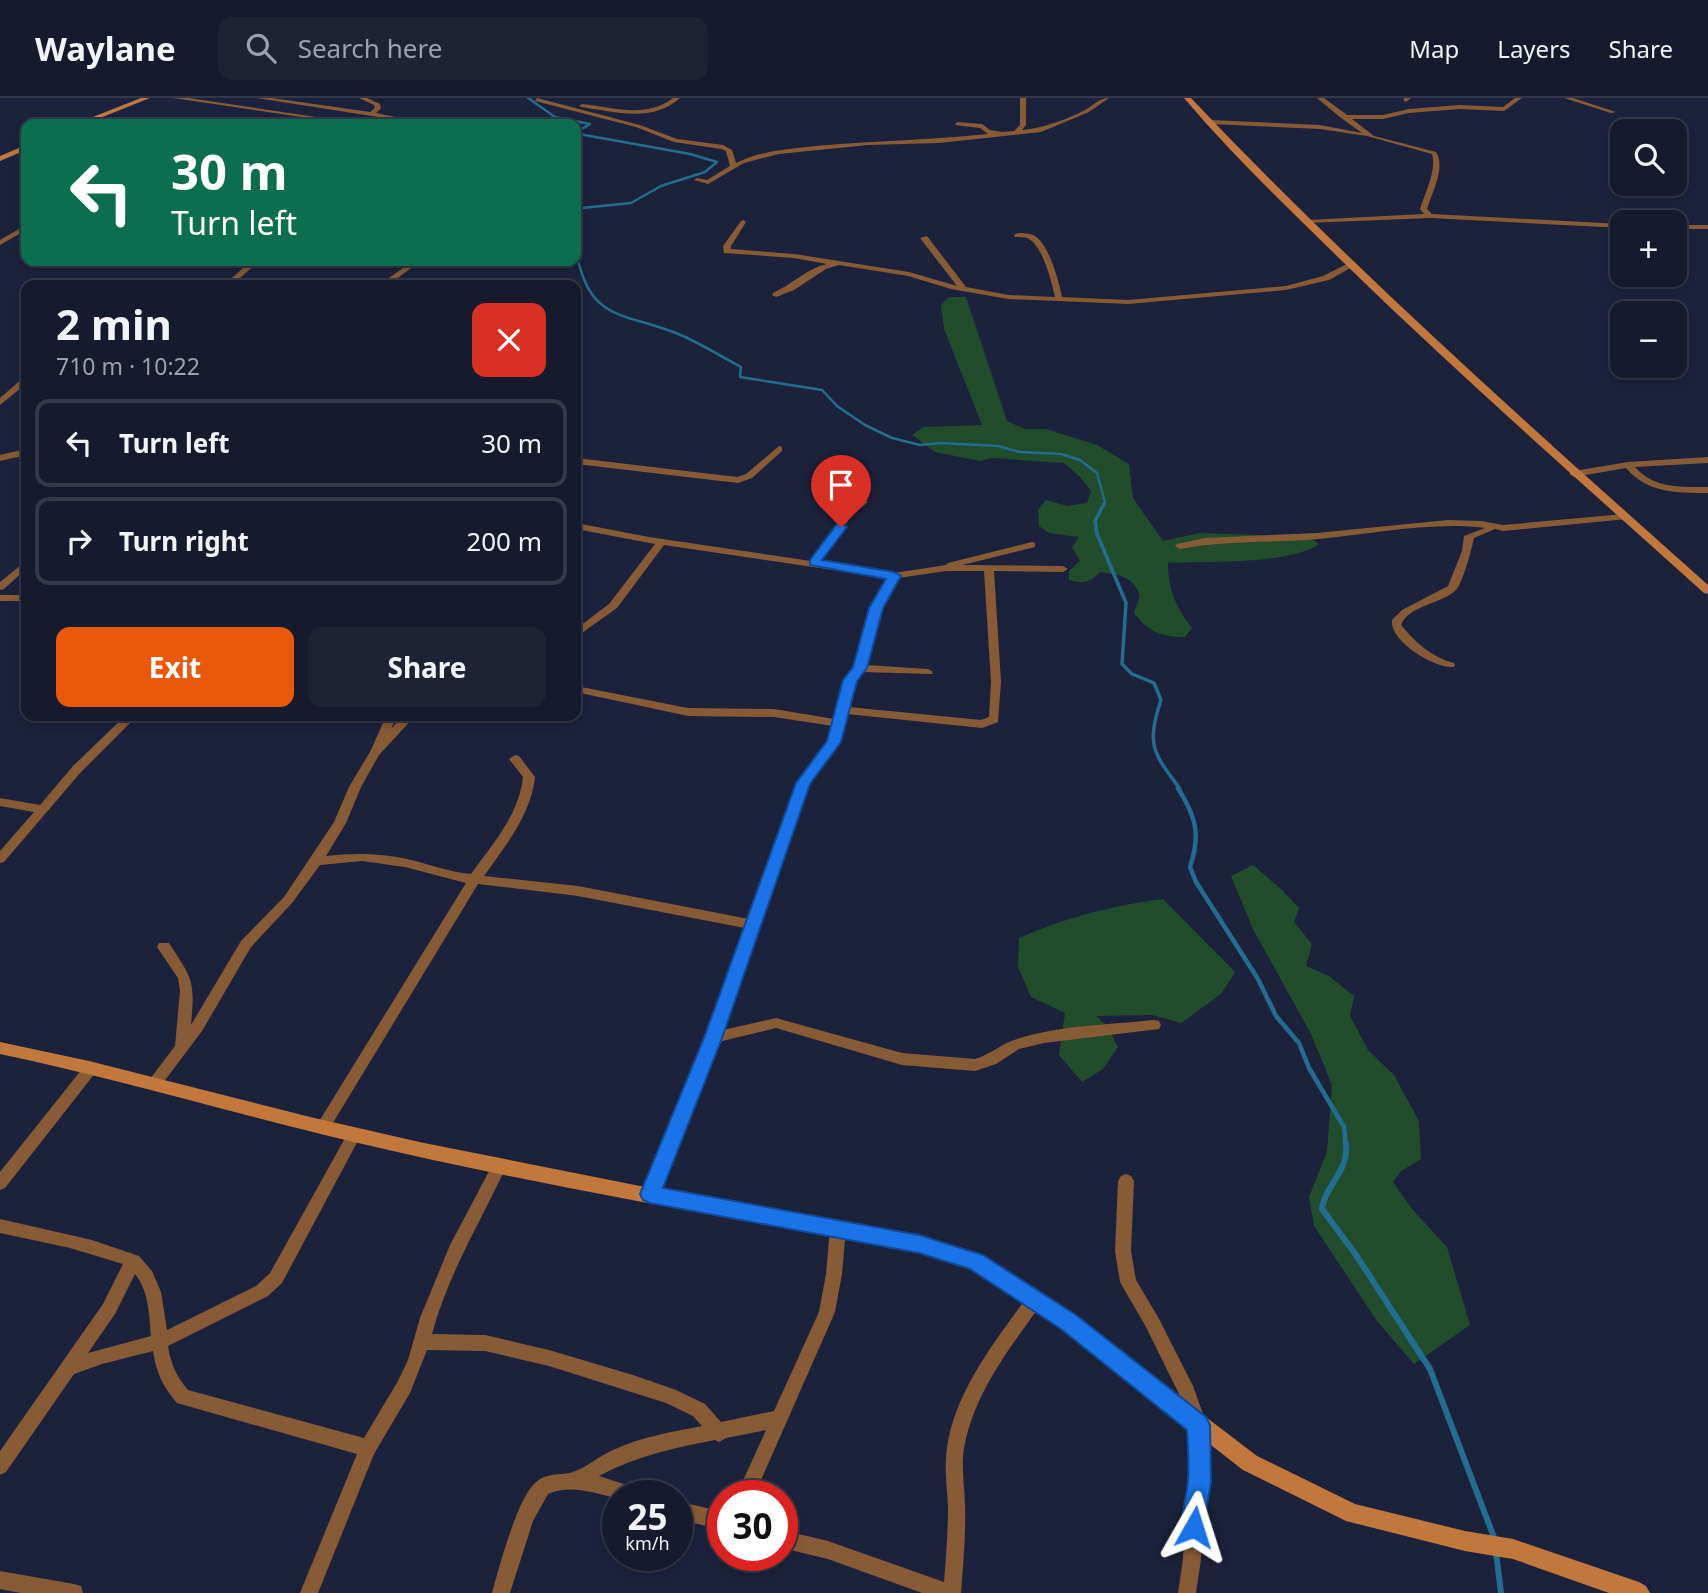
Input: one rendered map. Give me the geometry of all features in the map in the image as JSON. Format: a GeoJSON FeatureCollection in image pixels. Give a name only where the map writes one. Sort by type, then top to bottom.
{"type":"FeatureCollection","features":[{"type":"Feature","properties":{"kind":"street"},"geometry":{"type":"LineString","coordinates":[[92,119],[147,98]]}},
{"type":"Feature","properties":{"kind":"street"},"geometry":{"type":"LineString","coordinates":[[176,98],[325,119]]}},
{"type":"Feature","properties":{"kind":"street"},"geometry":{"type":"LineString","coordinates":[[260,98],[397,118]]}},
{"type":"Feature","properties":{"kind":"street"},"geometry":{"type":"LineString","coordinates":[[362,98],[377,104],[378,108],[372,114]]}},
{"type":"Feature","properties":{"kind":"street"},"geometry":{"type":"LineString","coordinates":[[556,105],[655,113],[668,107],[677,98]]}},
{"type":"Feature","properties":{"kind":"street"},"geometry":{"type":"LineString","coordinates":[[957,124],[982,126],[988,132],[1013,133],[1023,125],[1023,98]]}},
{"type":"Feature","properties":{"kind":"street"},"geometry":{"type":"LineString","coordinates":[[697,180],[708,182],[758,156],[817,146],[939,141],[1046,129],[1087,111],[1106,98]]}},
{"type":"Feature","properties":{"kind":"street"},"geometry":{"type":"LineString","coordinates":[[1187,98],[1414,326],[1574,474],[1708,591]]}},
{"type":"Feature","properties":{"kind":"street"},"geometry":{"type":"LineString","coordinates":[[1320,98],[1372,136]]}},
{"type":"Feature","properties":{"kind":"street"},"geometry":{"type":"LineString","coordinates":[[1343,117],[1383,117],[1409,111],[1458,107],[1504,109],[1519,98]]}},
{"type":"Feature","properties":{"kind":"street"},"geometry":{"type":"LineString","coordinates":[[1567,98],[1612,112]]}},
{"type":"Feature","properties":{"kind":"street"},"geometry":{"type":"LineString","coordinates":[[537,100],[638,126],[687,144],[723,147],[729,150],[734,167]]}},
{"type":"Feature","properties":{"kind":"street"},"geometry":{"type":"LineString","coordinates":[[1210,122],[1320,127],[1372,136],[1426,150],[1437,158],[1436,172],[1423,209],[1430,216]]}},
{"type":"Feature","properties":{"kind":"street"},"geometry":{"type":"LineString","coordinates":[[0,159],[21,149]]}},
{"type":"Feature","properties":{"kind":"street"},"geometry":{"type":"LineString","coordinates":[[1308,222],[1430,216],[1610,225]]}},
{"type":"Feature","properties":{"kind":"street"},"geometry":{"type":"LineString","coordinates":[[743,222],[727,246],[727,251],[794,256],[909,274],[963,289],[1059,300],[1154,302],[1261,291],[1326,278],[1352,265]]}},
{"type":"Feature","properties":{"kind":"street"},"geometry":{"type":"LineString","coordinates":[[1687,228],[1708,227]]}},
{"type":"Feature","properties":{"kind":"street"},"geometry":{"type":"LineString","coordinates":[[0,243],[21,230]]}},
{"type":"Feature","properties":{"kind":"street"},"geometry":{"type":"LineString","coordinates":[[1018,235],[1030,236],[1037,242],[1056,284],[1059,300]]}},
{"type":"Feature","properties":{"kind":"street"},"geometry":{"type":"LineString","coordinates":[[924,238],[963,289]]}},
{"type":"Feature","properties":{"kind":"street"},"geometry":{"type":"LineString","coordinates":[[776,295],[791,289],[822,267],[835,263]]}},
{"type":"Feature","properties":{"kind":"street"},"geometry":{"type":"LineString","coordinates":[[234,280],[250,266]]}},
{"type":"Feature","properties":{"kind":"street"},"geometry":{"type":"LineString","coordinates":[[390,280],[409,266]]}},
{"type":"Feature","properties":{"kind":"street"},"geometry":{"type":"LineString","coordinates":[[0,402],[21,384]]}},
{"type":"Feature","properties":{"kind":"street"},"geometry":{"type":"LineString","coordinates":[[581,462],[738,480],[749,475],[779,449]]}},
{"type":"Feature","properties":{"kind":"street"},"geometry":{"type":"LineString","coordinates":[[0,458],[21,454]]}},
{"type":"Feature","properties":{"kind":"street"},"geometry":{"type":"LineString","coordinates":[[1574,474],[1628,465],[1708,460]]}},
{"type":"Feature","properties":{"kind":"street"},"geometry":{"type":"LineString","coordinates":[[1628,465],[1645,483],[1673,489],[1708,491]]}},
{"type":"Feature","properties":{"kind":"street"},"geometry":{"type":"LineString","coordinates":[[814,563],[849,513],[863,502]]}},
{"type":"Feature","properties":{"kind":"street"},"geometry":{"type":"LineString","coordinates":[[1180,546],[1205,541],[1344,534],[1448,523],[1498,527],[1624,517]]}},
{"type":"Feature","properties":{"kind":"street"},"geometry":{"type":"LineString","coordinates":[[1450,665],[1432,661],[1418,651],[1396,625],[1397,620],[1406,612],[1452,588],[1472,534],[1498,527]]}},
{"type":"Feature","properties":{"kind":"street"},"geometry":{"type":"LineString","coordinates":[[581,528],[894,576],[946,568],[1063,569]]}},
{"type":"Feature","properties":{"kind":"street"},"geometry":{"type":"LineString","coordinates":[[581,630],[613,606],[661,542]]}},
{"type":"Feature","properties":{"kind":"street"},"geometry":{"type":"LineString","coordinates":[[946,568],[1032,545]]}},
{"type":"Feature","properties":{"kind":"street"},"geometry":{"type":"LineString","coordinates":[[0,587],[21,568]]}},
{"type":"Feature","properties":{"kind":"street"},"geometry":{"type":"LineString","coordinates":[[581,690],[688,712],[774,713],[982,724],[994,719],[996,682],[989,570]]}},
{"type":"Feature","properties":{"kind":"street"},"geometry":{"type":"LineString","coordinates":[[650,1194],[713,1038],[803,783],[834,742],[850,680],[860,668],[876,608],[894,576]]}},
{"type":"Feature","properties":{"kind":"street"},"geometry":{"type":"LineString","coordinates":[[0,598],[21,598]]}},
{"type":"Feature","properties":{"kind":"street"},"geometry":{"type":"LineString","coordinates":[[860,668],[928,671]]}},
{"type":"Feature","properties":{"kind":"street"},"geometry":{"type":"LineString","coordinates":[[0,859],[77,769],[126,721]]}},
{"type":"Feature","properties":{"kind":"street"},"geometry":{"type":"LineString","coordinates":[[375,753],[388,721]]}},
{"type":"Feature","properties":{"kind":"street"},"geometry":{"type":"LineString","coordinates":[[155,1083],[197,1027],[246,944],[288,900],[316,861],[340,823],[355,787],[375,753],[404,721]]}},
{"type":"Feature","properties":{"kind":"street"},"geometry":{"type":"LineString","coordinates":[[323,1127],[474,880],[513,825],[528,788],[529,777],[515,759]]}},
{"type":"Feature","properties":{"kind":"street"},"geometry":{"type":"LineString","coordinates":[[0,802],[42,810]]}},
{"type":"Feature","properties":{"kind":"street"},"geometry":{"type":"LineString","coordinates":[[316,861],[362,857],[405,863],[474,880],[578,891],[755,925]]}},
{"type":"Feature","properties":{"kind":"street"},"geometry":{"type":"LineString","coordinates":[[164,947],[184,977],[187,991],[182,1046]]}},
{"type":"Feature","properties":{"kind":"street"},"geometry":{"type":"LineString","coordinates":[[713,1038],[776,1023],[902,1059],[975,1065],[991,1060],[1015,1045],[1044,1037],[1154,1025]]}},
{"type":"Feature","properties":{"kind":"street"},"geometry":{"type":"LineString","coordinates":[[0,1048],[155,1083],[354,1135],[919,1244],[967,1258],[1036,1298],[1250,1463],[1353,1514],[1465,1541],[1513,1549],[1639,1593]]}},
{"type":"Feature","properties":{"kind":"street"},"geometry":{"type":"LineString","coordinates":[[0,1183],[91,1068]]}},
{"type":"Feature","properties":{"kind":"street"},"geometry":{"type":"LineString","coordinates":[[71,1367],[112,1353],[159,1342],[262,1291],[276,1278],[354,1135]]}},
{"type":"Feature","properties":{"kind":"street"},"geometry":{"type":"LineString","coordinates":[[309,1593],[368,1448],[404,1387],[458,1245],[500,1165]]}},
{"type":"Feature","properties":{"kind":"street"},"geometry":{"type":"LineString","coordinates":[[1126,1181],[1123,1251],[1128,1282],[1152,1322],[1187,1392],[1198,1425],[1200,1482],[1194,1507],[1192,1559],[1187,1593]]}},
{"type":"Feature","properties":{"kind":"street"},"geometry":{"type":"LineString","coordinates":[[0,1226],[133,1261],[152,1283],[162,1363],[172,1388],[183,1397],[368,1448]]}},
{"type":"Feature","properties":{"kind":"street"},"geometry":{"type":"LineString","coordinates":[[752,1480],[777,1419],[794,1388],[827,1312],[838,1229]]}},
{"type":"Feature","properties":{"kind":"street"},"geometry":{"type":"LineString","coordinates":[[0,1466],[109,1309],[133,1261]]}},
{"type":"Feature","properties":{"kind":"street"},"geometry":{"type":"LineString","coordinates":[[798,1543],[851,1558],[950,1593],[956,1533],[953,1463],[956,1441],[967,1408],[1036,1298]]}},
{"type":"Feature","properties":{"kind":"street"},"geometry":{"type":"LineString","coordinates":[[421,1342],[495,1345],[621,1380],[670,1396],[699,1410],[719,1433]]}},
{"type":"Feature","properties":{"kind":"street"},"geometry":{"type":"LineString","coordinates":[[571,1482],[617,1457],[642,1448],[777,1419]]}},
{"type":"Feature","properties":{"kind":"street"},"geometry":{"type":"LineString","coordinates":[[501,1593],[536,1495],[542,1487],[551,1483],[571,1482],[602,1486]]}},
{"type":"Feature","properties":{"kind":"street"},"geometry":{"type":"LineString","coordinates":[[0,1580],[74,1593]]}},
{"type":"Feature","properties":{"kind":"green space"},"geometry":{"type":"Polygon","coordinates":[[[949,297],[966,297],[1007,421],[1025,429],[1046,429],[1097,445],[1129,464],[1133,498],[1163,541],[1200,533],[1310,537],[1319,544],[1288,556],[1268,559],[1168,563],[1174,598],[1192,628],[1185,637],[1169,636],[1150,629],[1134,613],[1140,595],[1133,583],[1124,577],[1100,572],[1086,582],[1069,580],[1069,571],[1080,561],[1072,547],[1079,537],[1049,533],[1039,526],[1038,510],[1046,500],[1067,506],[1087,503],[1091,491],[1080,477],[1064,463],[992,458],[980,461],[935,452],[912,435],[923,427],[982,425],[944,329],[941,305],[949,297]]]}},
{"type":"Feature","properties":{"kind":"green space"},"geometry":{"type":"Polygon","coordinates":[[[1253,865],[1299,908],[1294,922],[1312,944],[1306,966],[1329,976],[1354,996],[1350,1016],[1368,1050],[1394,1075],[1419,1121],[1421,1159],[1401,1171],[1393,1182],[1412,1209],[1447,1247],[1470,1325],[1414,1364],[1377,1321],[1314,1226],[1309,1197],[1327,1152],[1332,1085],[1311,1034],[1253,929],[1231,876],[1253,865]]]}},
{"type":"Feature","properties":{"kind":"green space"},"geometry":{"type":"Polygon","coordinates":[[[1163,899],[1235,972],[1221,994],[1181,1023],[1152,1015],[1096,1016],[1107,1026],[1118,1047],[1103,1069],[1082,1082],[1059,1055],[1065,1013],[1031,997],[1018,967],[1019,938],[1090,913],[1163,899]]]}},
{"type":"Feature","properties":{"kind":"waterway"},"geometry":{"type":"LineString","coordinates":[[528,98],[555,117],[565,119]]}},
{"type":"Feature","properties":{"kind":"waterway"},"geometry":{"type":"LineString","coordinates":[[581,122],[590,124],[581,129]]}},
{"type":"Feature","properties":{"kind":"waterway"},"geometry":{"type":"LineString","coordinates":[[581,134],[690,154],[717,162],[705,172],[661,186],[631,203],[581,210]]}},
{"type":"Feature","properties":{"kind":"waterway"},"geometry":{"type":"LineString","coordinates":[[580,266],[590,291],[600,303],[627,318],[663,328],[698,343],[741,367],[740,377],[822,390],[837,406],[865,425],[892,438],[920,445],[940,443],[998,446],[1020,452],[1061,454],[1080,460],[1097,473],[1105,502],[1103,505]]}},
{"type":"Feature","properties":{"kind":"waterway"},"geometry":{"type":"LineString","coordinates":[[1104,504],[1095,521],[1097,534],[1126,603],[1122,664],[1132,674],[1154,683],[1161,700],[1154,728],[1155,748],[1158,757],[1180,789]]}},
{"type":"Feature","properties":{"kind":"waterway"},"geometry":{"type":"LineString","coordinates":[[1178,788],[1195,826],[1195,845],[1190,867],[1196,882],[1258,979],[1276,1016],[1299,1043],[1309,1068],[1344,1127],[1346,1146]]}},
{"type":"Feature","properties":{"kind":"waterway"},"geometry":{"type":"LineString","coordinates":[[1346,1146],[1341,1171],[1327,1193],[1322,1209],[1356,1255],[1430,1369],[1495,1540]]}},
{"type":"Feature","properties":{"kind":"waterway"},"geometry":{"type":"LineString","coordinates":[[1496,1552],[1501,1593]]}},
{"type":"Feature","properties":{"kind":"route"},"geometry":{"type":"LineString","coordinates":[[841,527],[814,563],[894,576],[876,608],[860,668],[850,680],[834,742],[803,783],[777,863],[713,1038],[650,1194],[919,1244],[976,1262],[1001,1276],[1069,1322],[1198,1425],[1200,1482],[1194,1507],[1194,1527]]}}]}
